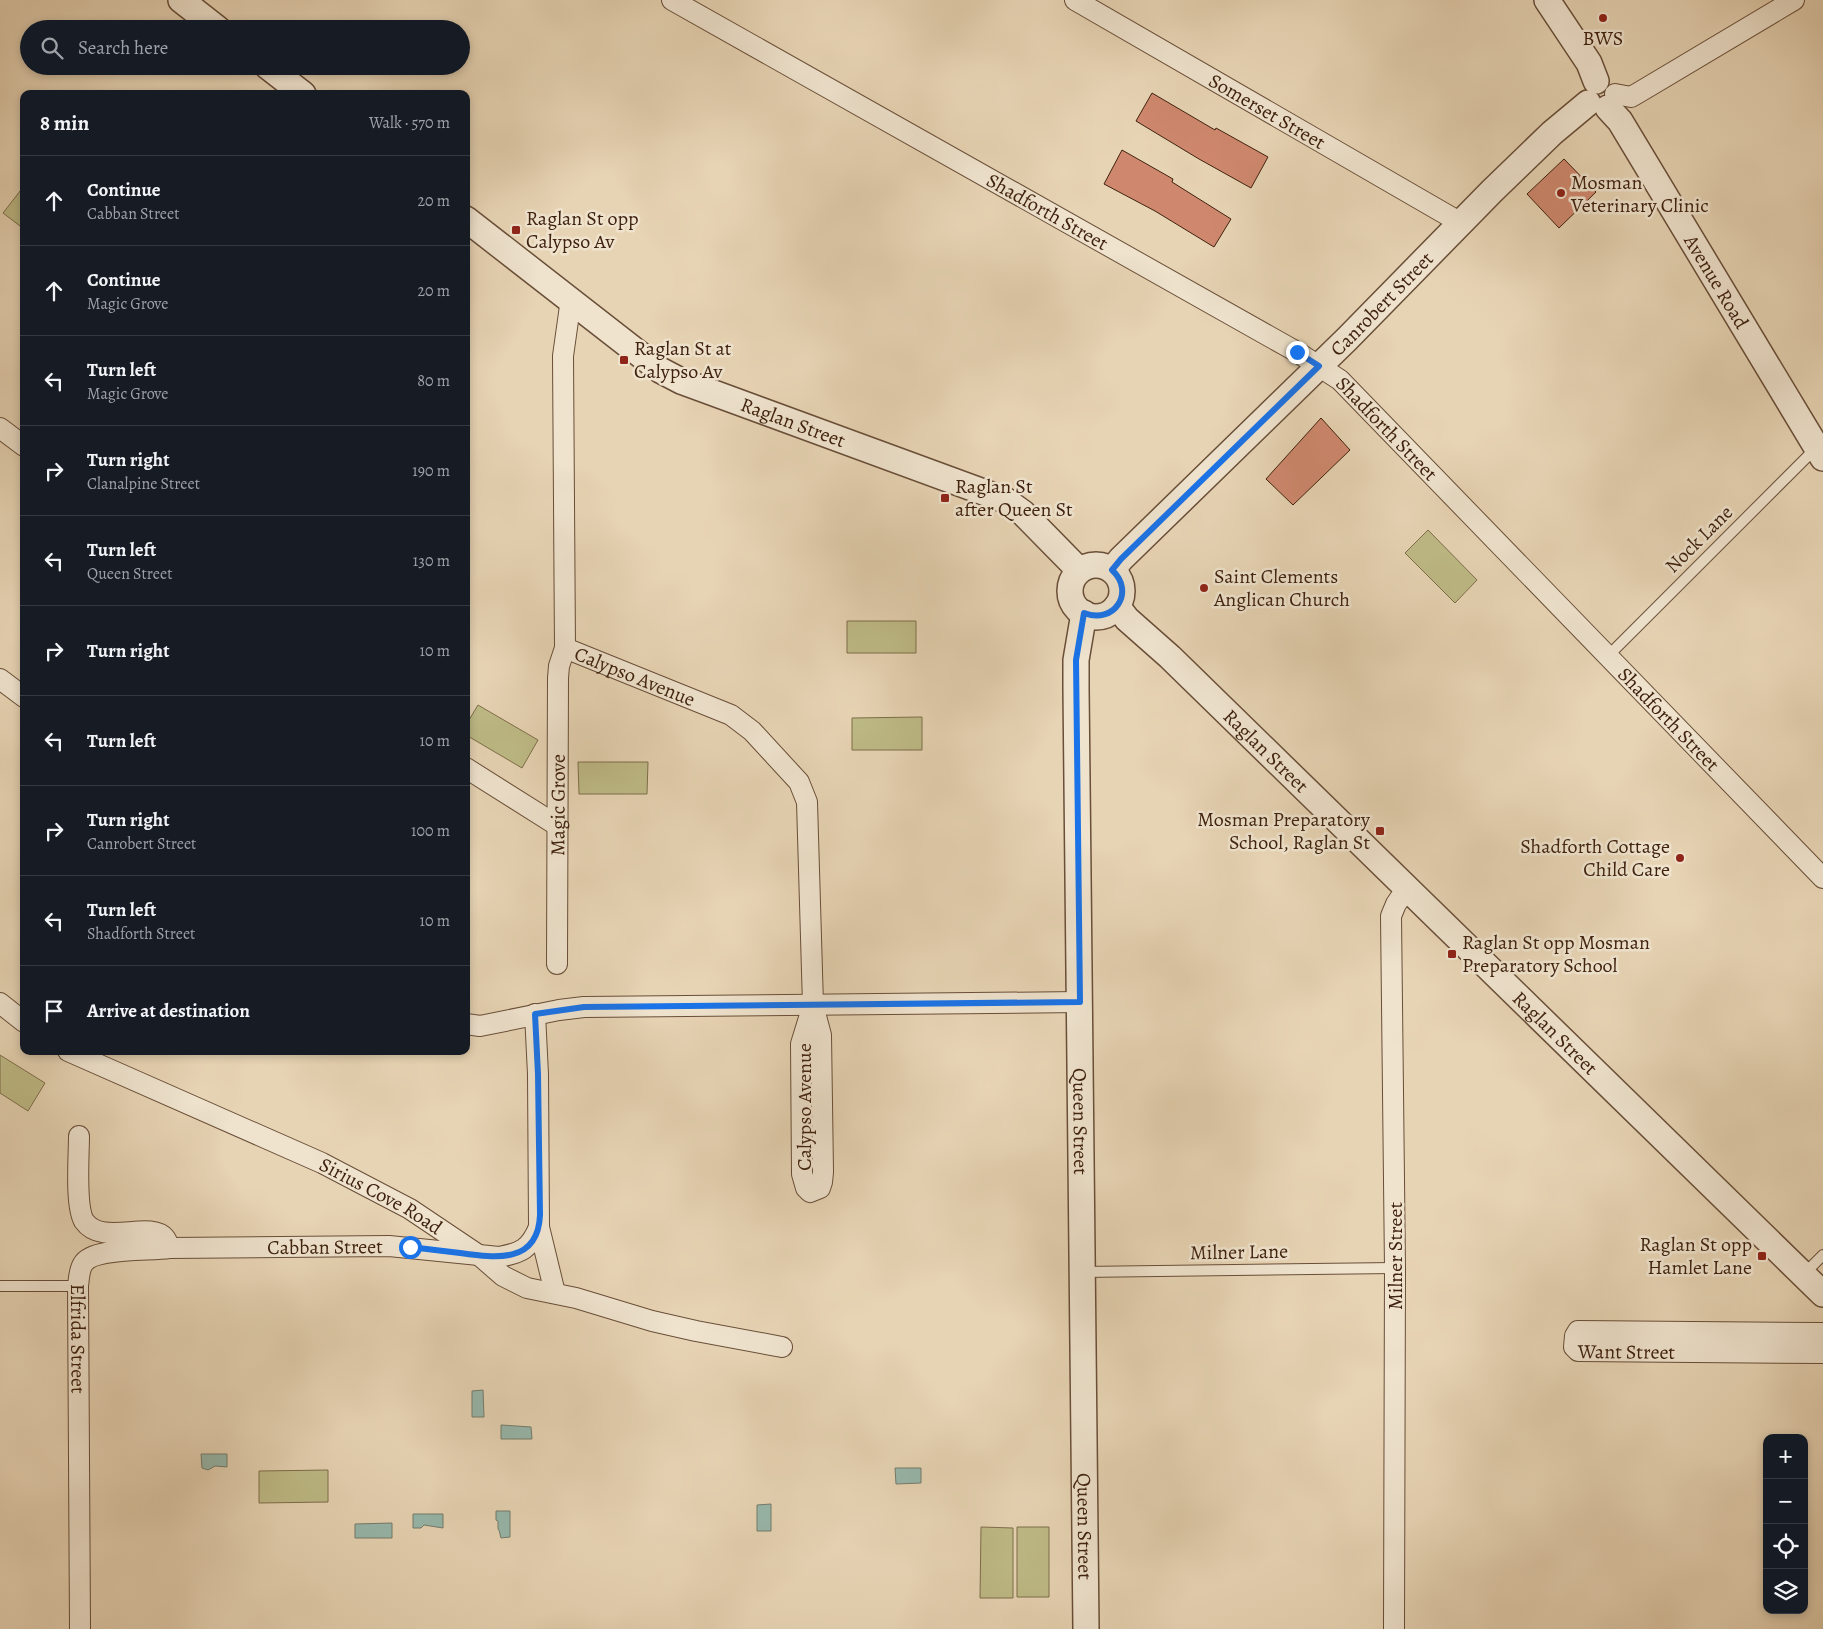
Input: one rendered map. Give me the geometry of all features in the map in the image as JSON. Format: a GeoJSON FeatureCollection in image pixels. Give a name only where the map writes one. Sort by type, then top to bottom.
{"type":"FeatureCollection","features":[{"type":"Feature","properties":{"kind":"street"},"geometry":{"type":"LineString","coordinates":[[181,0],[207,20]]}},
{"type":"Feature","properties":{"kind":"street","name":"Shadforth Street"},"geometry":{"type":"LineString","coordinates":[[672,0],[1319,366],[1340,380],[1823,878]]}},
{"type":"Feature","properties":{"kind":"street","name":"Somerset Street"},"geometry":{"type":"LineString","coordinates":[[1075,0],[1461,223]]}},
{"type":"Feature","properties":{"kind":"street","name":"Avenue Road"},"geometry":{"type":"LineString","coordinates":[[1546,0],[1589,63],[1601,96],[1620,121],[1820,452]]}},
{"type":"Feature","properties":{"kind":"street"},"geometry":{"type":"LineString","coordinates":[[1601,96],[1631,97],[1794,0]]}},
{"type":"Feature","properties":{"kind":"street"},"geometry":{"type":"LineString","coordinates":[[279,75],[298,90]]}},
{"type":"Feature","properties":{"kind":"street","name":"Canrobert Street"},"geometry":{"type":"LineString","coordinates":[[1112,570],[1552,133],[1601,96]]}},
{"type":"Feature","properties":{"kind":"street","name":"Raglan Street"},"geometry":{"type":"LineString","coordinates":[[470,222],[571,298],[604,327],[660,370],[681,381],[1005,500],[1023,513],[1080,570]]}},
{"type":"Feature","properties":{"kind":"street","name":"Calypso Avenue"},"geometry":{"type":"LineString","coordinates":[[571,298],[562,356],[565,648],[731,715],[752,731],[799,782],[804,792],[809,811],[812,1005],[821,1035],[823,1172],[820,1188],[810,1192],[806,1188],[802,1174],[801,1044],[812,1005]]}},
{"type":"Feature","properties":{"kind":"street"},"geometry":{"type":"LineString","coordinates":[[0,428],[20,443]]}},
{"type":"Feature","properties":{"kind":"street"},"geometry":{"type":"LineString","coordinates":[[1097,564],[1112,570],[1121,581],[1121,598],[1117,606],[1105,615],[1098,617],[1084,613],[1077,608],[1072,601],[1070,593],[1071,584],[1080,570],[1097,564]]}},
{"type":"Feature","properties":{"kind":"street","name":"Raglan Street"},"geometry":{"type":"LineString","coordinates":[[1117,606],[1127,620],[1170,657],[1823,1294]]}},
{"type":"Feature","properties":{"kind":"street","name":"Queen Street"},"geometry":{"type":"LineString","coordinates":[[1084,613],[1076,660],[1086,1629]]}},
{"type":"Feature","properties":{"kind":"street","name":"Magic Grove"},"geometry":{"type":"LineString","coordinates":[[558,964],[558,678],[559,666],[565,648]]}},
{"type":"Feature","properties":{"kind":"street"},"geometry":{"type":"LineString","coordinates":[[0,679],[20,694]]}},
{"type":"Feature","properties":{"kind":"street"},"geometry":{"type":"LineString","coordinates":[[470,771],[558,826]]}},
{"type":"Feature","properties":{"kind":"street","name":"Milner Street"},"geometry":{"type":"LineString","coordinates":[[1394,1629],[1395,1268],[1391,916],[1396,904],[1407,888]]}},
{"type":"Feature","properties":{"kind":"street"},"geometry":{"type":"LineString","coordinates":[[470,1025],[480,1026],[535,1014],[584,1007],[1080,1002]]}},
{"type":"Feature","properties":{"kind":"street"},"geometry":{"type":"LineString","coordinates":[[0,1003],[20,1019]]}},
{"type":"Feature","properties":{"kind":"street"},"geometry":{"type":"LineString","coordinates":[[535,1014],[538,1074],[539,1227],[555,1293]]}},
{"type":"Feature","properties":{"kind":"street","name":"Sirius Cove Road"},"geometry":{"type":"LineString","coordinates":[[77,1055],[322,1163],[410,1209],[480,1256],[503,1276],[527,1288],[555,1293],[696,1331],[782,1347]]}},
{"type":"Feature","properties":{"kind":"street"},"geometry":{"type":"LineString","coordinates":[[79,1136],[78,1191],[84,1220],[91,1227],[105,1233],[153,1232],[161,1234],[166,1238],[169,1248]]}},
{"type":"Feature","properties":{"kind":"street"},"geometry":{"type":"LineString","coordinates":[[480,1256],[498,1257],[514,1255],[530,1244],[539,1227]]}},
{"type":"Feature","properties":{"kind":"street","name":"Cabban Street"},"geometry":{"type":"LineString","coordinates":[[169,1248],[389,1246],[480,1256]]}},
{"type":"Feature","properties":{"kind":"street","name":"Elfrida Street"},"geometry":{"type":"LineString","coordinates":[[80,1629],[78,1286],[80,1271],[83,1262],[92,1255],[101,1252],[154,1251],[169,1248]]}},
{"type":"Feature","properties":{"kind":"street","name":"Want Street"},"geometry":{"type":"LineString","coordinates":[[1823,1333],[1578,1331],[1574,1336],[1574,1347],[1578,1351],[1823,1353]]}},
{"type":"Feature","properties":{"kind":"street"},"geometry":{"type":"LineString","coordinates":[[1683,1332],[1683,1352]]}},
{"type":"Feature","properties":{"kind":"lane","name":"Nock Lane"},"geometry":{"type":"LineString","coordinates":[[1608,656],[1820,452]]}},
{"type":"Feature","properties":{"kind":"lane"},"geometry":{"type":"LineString","coordinates":[[1803,1275],[1823,1254]]}},
{"type":"Feature","properties":{"kind":"lane","name":"Milner Lane"},"geometry":{"type":"LineString","coordinates":[[1082,1272],[1395,1268]]}},
{"type":"Feature","properties":{"kind":"lane"},"geometry":{"type":"LineString","coordinates":[[0,1286],[78,1286]]}},
{"type":"Feature","properties":{"kind":"shaded area"},"geometry":{"type":"Polygon","coordinates":[[[20,191],[20,226],[3,213],[20,191]]]}},
{"type":"Feature","properties":{"kind":"shaded area"},"geometry":{"type":"Polygon","coordinates":[[[1428,530],[1477,580],[1455,603],[1405,553],[1428,530]]]}},
{"type":"Feature","properties":{"kind":"shaded area"},"geometry":{"type":"Polygon","coordinates":[[[847,621],[916,621],[916,653],[847,653],[847,621]]]}},
{"type":"Feature","properties":{"kind":"shaded area"},"geometry":{"type":"Polygon","coordinates":[[[478,705],[538,740],[522,768],[470,737],[470,718],[478,705]]]}},
{"type":"Feature","properties":{"kind":"shaded area"},"geometry":{"type":"Polygon","coordinates":[[[922,717],[922,750],[852,750],[852,718],[922,717]]]}},
{"type":"Feature","properties":{"kind":"shaded area"},"geometry":{"type":"Polygon","coordinates":[[[578,762],[648,762],[647,794],[579,794],[578,762]]]}},
{"type":"Feature","properties":{"kind":"shaded area"},"geometry":{"type":"Polygon","coordinates":[[[0,1055],[45,1083],[28,1111],[0,1093],[0,1055]]]}},
{"type":"Feature","properties":{"kind":"shaded area"},"geometry":{"type":"Polygon","coordinates":[[[328,1470],[328,1502],[259,1503],[259,1471],[328,1470]]]}},
{"type":"Feature","properties":{"kind":"shaded area"},"geometry":{"type":"Polygon","coordinates":[[[981,1527],[1013,1528],[1013,1598],[980,1598],[981,1527]]]}},
{"type":"Feature","properties":{"kind":"shaded area"},"geometry":{"type":"Polygon","coordinates":[[[1017,1527],[1049,1527],[1049,1597],[1017,1597],[1017,1527]]]}},
{"type":"Feature","properties":{"kind":"water"},"geometry":{"type":"Polygon","coordinates":[[[483,1390],[484,1417],[472,1417],[472,1391],[483,1390]]]}},
{"type":"Feature","properties":{"kind":"water"},"geometry":{"type":"Polygon","coordinates":[[[501,1425],[531,1427],[532,1439],[501,1439],[501,1425]]]}},
{"type":"Feature","properties":{"kind":"water"},"geometry":{"type":"Polygon","coordinates":[[[201,1454],[227,1454],[227,1467],[215,1466],[208,1470],[202,1468],[201,1454]]]}},
{"type":"Feature","properties":{"kind":"water"},"geometry":{"type":"Polygon","coordinates":[[[895,1468],[921,1468],[921,1483],[896,1484],[895,1468]]]}},
{"type":"Feature","properties":{"kind":"water"},"geometry":{"type":"Polygon","coordinates":[[[771,1504],[771,1531],[757,1531],[757,1505],[771,1504]]]}},
{"type":"Feature","properties":{"kind":"water"},"geometry":{"type":"Polygon","coordinates":[[[496,1511],[510,1511],[510,1537],[501,1538],[498,1521],[496,1520],[496,1511]]]}},
{"type":"Feature","properties":{"kind":"water"},"geometry":{"type":"Polygon","coordinates":[[[413,1514],[443,1514],[443,1528],[424,1525],[421,1528],[413,1528],[413,1514]]]}},
{"type":"Feature","properties":{"kind":"water"},"geometry":{"type":"Polygon","coordinates":[[[392,1523],[392,1538],[355,1538],[355,1524],[392,1523]]]}},
{"type":"Feature","properties":{"kind":"building"},"geometry":{"type":"Polygon","coordinates":[[[1152,93],[1215,130],[1216,128],[1268,157],[1251,188],[1136,121],[1152,93]]]}},
{"type":"Feature","properties":{"kind":"building"},"geometry":{"type":"Polygon","coordinates":[[[1122,150],[1173,179],[1172,182],[1231,219],[1214,247],[1155,211],[1104,184],[1122,150]]]}},
{"type":"Feature","properties":{"kind":"building","name":"Mosman Veterinary Clinic"},"geometry":{"type":"Polygon","coordinates":[[[1564,159],[1596,192],[1559,228],[1527,194],[1564,159]]]}},
{"type":"Feature","properties":{"kind":"building"},"geometry":{"type":"Polygon","coordinates":[[[1321,418],[1350,450],[1293,505],[1266,479],[1321,418]]]}},
{"type":"Feature","properties":{"kind":"place","name":"BWS"},"geometry":{"type":"Point","coordinates":[1603,18]}},
{"type":"Feature","properties":{"kind":"place","name":"Mosman Veterinary Clinic"},"geometry":{"type":"Point","coordinates":[1561,193]}},
{"type":"Feature","properties":{"kind":"place","name":"Raglan St opp Calypso Av"},"geometry":{"type":"Point","coordinates":[516,230]}},
{"type":"Feature","properties":{"kind":"place","name":"Raglan St at Calypso Av"},"geometry":{"type":"Point","coordinates":[624,360]}},
{"type":"Feature","properties":{"kind":"place","name":"Raglan St after Queen St"},"geometry":{"type":"Point","coordinates":[945,498]}},
{"type":"Feature","properties":{"kind":"place","name":"Saint Clements Anglican Church"},"geometry":{"type":"Point","coordinates":[1204,588]}},
{"type":"Feature","properties":{"kind":"place","name":"Mosman Preparatory School, Raglan St"},"geometry":{"type":"Point","coordinates":[1380,831]}},
{"type":"Feature","properties":{"kind":"place","name":"Shadforth Cottage Child Care"},"geometry":{"type":"Point","coordinates":[1680,858]}},
{"type":"Feature","properties":{"kind":"place","name":"Raglan St opp Mosman Preparatory School"},"geometry":{"type":"Point","coordinates":[1452,954]}},
{"type":"Feature","properties":{"kind":"place","name":"Raglan St opp Hamlet Lane"},"geometry":{"type":"Point","coordinates":[1762,1256]}},
{"type":"Feature","properties":{"kind":"route"},"geometry":{"type":"LineString","coordinates":[[410,1247],[498,1257],[514,1255],[525,1249],[534,1239],[539,1227],[540,1215],[538,1074],[535,1014],[584,1007],[1080,1002],[1076,660],[1084,613],[1098,617],[1112,612],[1121,598],[1122,590],[1121,581],[1112,570],[1121,559],[1319,366],[1297,352]]}}]}
